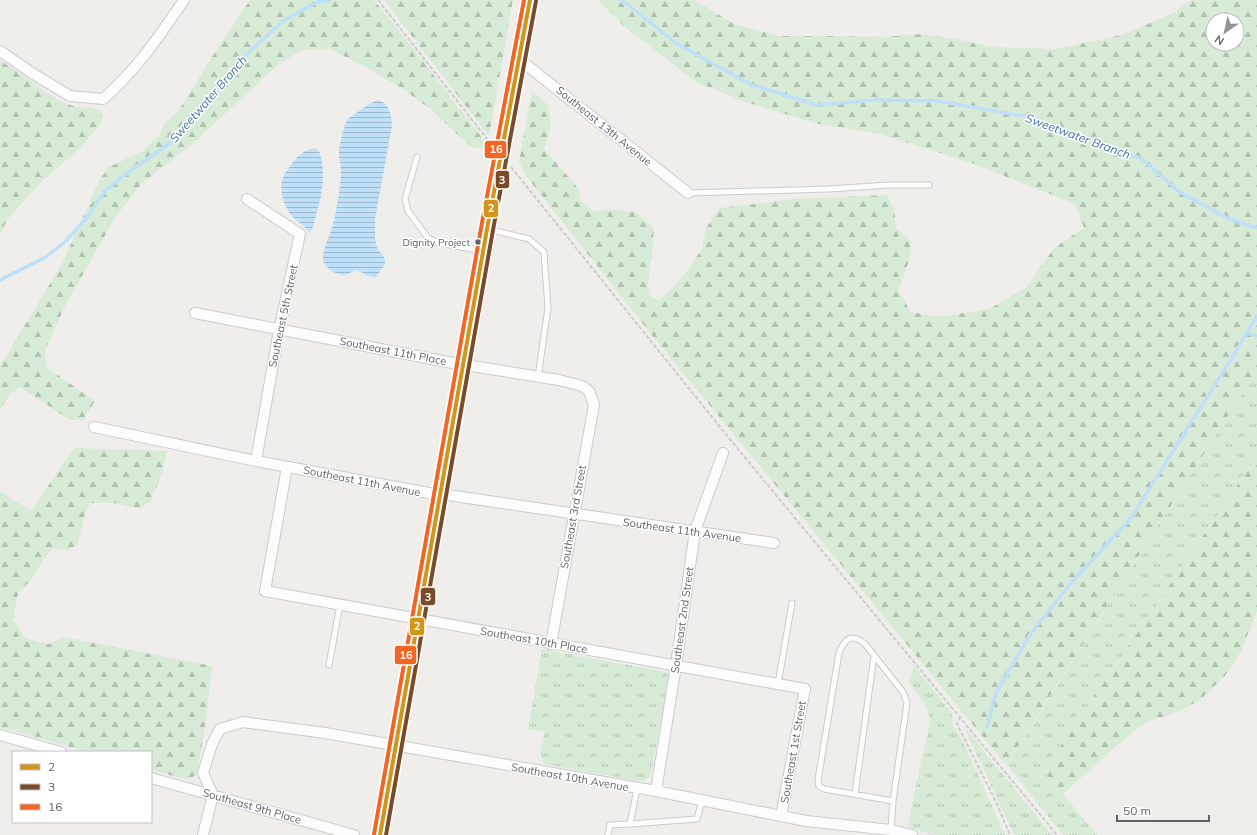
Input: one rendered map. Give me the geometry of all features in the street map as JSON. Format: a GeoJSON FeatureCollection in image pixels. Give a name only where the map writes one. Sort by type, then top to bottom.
{"type":"FeatureCollection","features":[{"type":"Feature","properties":{"kind":"street"},"geometry":{"type":"LineString","coordinates":[[0,51],[32,73],[70,96],[103,99],[120,84],[144,56],[184,0]]}},
{"type":"Feature","properties":{"kind":"street"},"geometry":{"type":"LineString","coordinates":[[380,835],[487,229],[530,0]]}},
{"type":"Feature","properties":{"kind":"street","name":"Southeast 13th Avenue"},"geometry":{"type":"LineString","coordinates":[[519,59],[688,193]]}},
{"type":"Feature","properties":{"kind":"street","name":"Southeast 5th Street"},"geometry":{"type":"LineString","coordinates":[[247,199],[300,234],[279,330],[256,461]]}},
{"type":"Feature","properties":{"kind":"street","name":"Southeast 11th Place"},"geometry":{"type":"LineString","coordinates":[[195,313],[464,365],[538,377],[582,386],[589,391]]}},
{"type":"Feature","properties":{"kind":"street","name":"Southeast 3rd Street"},"geometry":{"type":"LineString","coordinates":[[551,644],[594,405],[589,391]]}},
{"type":"Feature","properties":{"kind":"street","name":"Southeast 11th Avenue"},"geometry":{"type":"LineString","coordinates":[[94,427],[256,461],[429,494],[441,494],[774,543]]}},
{"type":"Feature","properties":{"kind":"street","name":"Southeast 2nd Street"},"geometry":{"type":"LineString","coordinates":[[656,792],[695,532],[723,453]]}},
{"type":"Feature","properties":{"kind":"street","name":"Southeast 10th Place"},"geometry":{"type":"LineString","coordinates":[[287,467],[264,590],[551,644],[805,689]]}},
{"type":"Feature","properties":{"kind":"street","name":"Southeast 1st Street"},"geometry":{"type":"LineString","coordinates":[[782,816],[805,689]]}},
{"type":"Feature","properties":{"kind":"street","name":"Southeast 10th Avenue"},"geometry":{"type":"LineString","coordinates":[[213,795],[203,773],[212,744],[220,729],[243,722],[325,733],[702,800],[782,816],[833,824],[891,830],[912,835]]}},
{"type":"Feature","properties":{"kind":"street"},"geometry":{"type":"LineString","coordinates":[[0,735],[57,751]]}},
{"type":"Feature","properties":{"kind":"street","name":"Southeast 9th Place"},"geometry":{"type":"LineString","coordinates":[[152,778],[354,835]]}},
{"type":"Feature","properties":{"kind":"street"},"geometry":{"type":"LineString","coordinates":[[203,835],[213,795]]}},
{"type":"Feature","properties":{"kind":"lane"},"geometry":{"type":"LineString","coordinates":[[417,157],[405,199],[408,211],[420,229],[428,238],[439,243],[483,252]]}},
{"type":"Feature","properties":{"kind":"lane"},"geometry":{"type":"LineString","coordinates":[[688,193],[792,191],[889,185],[929,185]]}},
{"type":"Feature","properties":{"kind":"lane"},"geometry":{"type":"LineString","coordinates":[[487,229],[529,239],[544,252],[548,308],[538,377]]}},
{"type":"Feature","properties":{"kind":"lane"},"geometry":{"type":"LineString","coordinates":[[778,684],[792,603]]}},
{"type":"Feature","properties":{"kind":"lane"},"geometry":{"type":"LineString","coordinates":[[329,666],[340,604]]}},
{"type":"Feature","properties":{"kind":"lane"},"geometry":{"type":"LineString","coordinates":[[891,830],[893,801],[907,703],[903,692],[865,644],[859,639],[848,639],[844,642],[841,648],[818,780],[819,786],[824,789],[893,801]]}},
{"type":"Feature","properties":{"kind":"lane"},"geometry":{"type":"LineString","coordinates":[[854,794],[874,656]]}},
{"type":"Feature","properties":{"kind":"lane"},"geometry":{"type":"LineString","coordinates":[[630,824],[637,789]]}},
{"type":"Feature","properties":{"kind":"lane"},"geometry":{"type":"LineString","coordinates":[[608,835],[610,825],[697,819],[702,800]]}},
{"type":"Feature","properties":{"kind":"path"},"geometry":{"type":"LineString","coordinates":[[378,0],[728,437],[1057,835]]}},
{"type":"Feature","properties":{"kind":"path"},"geometry":{"type":"LineString","coordinates":[[961,717],[957,724],[996,802],[1010,835]]}},
{"type":"Feature","properties":{"kind":"green space"},"geometry":{"type":"Polygon","coordinates":[[[250,0],[374,0],[486,143],[486,146],[483,149],[472,147],[433,111],[403,89],[366,67],[330,49],[302,50],[280,63],[191,145],[142,183],[116,216],[65,306],[45,350],[46,367],[95,401],[83,420],[70,420],[20,387],[10,394],[0,410],[0,366],[62,264],[100,179],[109,167],[143,151],[159,136],[165,123],[177,113],[250,0]]]}},
{"type":"Feature","properties":{"kind":"green space"},"geometry":{"type":"Polygon","coordinates":[[[384,0],[513,0],[489,136],[384,0]]]}},
{"type":"Feature","properties":{"kind":"green space"},"geometry":{"type":"Polygon","coordinates":[[[598,0],[695,0],[734,24],[779,36],[883,37],[921,34],[962,40],[990,47],[1056,49],[1122,35],[1175,12],[1191,0],[1257,0],[1257,370],[1006,765],[651,334],[527,177],[519,162],[532,91],[548,105],[551,126],[544,149],[579,189],[580,200],[592,211],[616,210],[635,212],[654,228],[648,286],[651,297],[659,300],[688,270],[702,249],[706,228],[720,208],[795,199],[887,195],[894,209],[896,228],[911,241],[909,261],[898,291],[911,312],[939,317],[989,309],[1027,287],[1054,248],[1084,228],[1075,204],[969,162],[876,133],[818,124],[749,103],[696,82],[624,26],[598,0]]]}},
{"type":"Feature","properties":{"kind":"green space"},"geometry":{"type":"Polygon","coordinates":[[[0,60],[57,99],[75,107],[95,108],[102,112],[101,123],[81,147],[38,185],[7,220],[0,234],[0,60]]]}},
{"type":"Feature","properties":{"kind":"green space"},"geometry":{"type":"Polygon","coordinates":[[[1257,370],[1257,456],[1044,771],[1097,835],[1063,835],[1007,765],[1257,370]]]}},
{"type":"Feature","properties":{"kind":"green space"},"geometry":{"type":"Polygon","coordinates":[[[74,448],[167,451],[162,474],[150,502],[139,509],[114,503],[91,503],[86,510],[77,545],[67,550],[53,549],[43,559],[32,579],[18,593],[13,619],[25,638],[49,644],[64,637],[212,666],[206,721],[197,774],[188,780],[152,770],[152,751],[84,751],[0,727],[0,491],[31,511],[74,448]]]}},
{"type":"Feature","properties":{"kind":"green space"},"geometry":{"type":"Polygon","coordinates":[[[1257,456],[1257,611],[1241,651],[1224,677],[1200,700],[1177,712],[1145,723],[1122,741],[1063,794],[1044,771],[1257,456]]]}},
{"type":"Feature","properties":{"kind":"green space"},"geometry":{"type":"Polygon","coordinates":[[[542,649],[666,672],[668,676],[668,683],[651,774],[645,780],[639,781],[544,764],[540,754],[545,732],[528,729],[542,649]]]}},
{"type":"Feature","properties":{"kind":"green space"},"geometry":{"type":"Polygon","coordinates":[[[914,666],[952,713],[953,726],[961,738],[1005,835],[933,835],[907,827],[930,722],[926,706],[909,683],[914,666]]]}},
{"type":"Feature","properties":{"kind":"green space"},"geometry":{"type":"Polygon","coordinates":[[[963,725],[1052,835],[1014,835],[963,725]]]}},
{"type":"Feature","properties":{"kind":"water"},"geometry":{"type":"Polygon","coordinates":[[[377,100],[386,105],[389,109],[392,120],[375,219],[375,239],[377,248],[385,259],[385,264],[376,277],[357,271],[342,275],[333,272],[325,266],[323,259],[324,250],[336,213],[341,179],[339,153],[341,141],[347,120],[377,100]]]}},
{"type":"Feature","properties":{"kind":"water"},"geometry":{"type":"Polygon","coordinates":[[[316,148],[319,151],[322,160],[323,179],[321,196],[313,227],[310,232],[289,212],[282,197],[281,185],[284,175],[296,159],[305,151],[316,148]]]}},
{"type":"Feature","properties":{"kind":"waterway","name":"Sweetwater Branch"},"geometry":{"type":"LineString","coordinates":[[0,280],[46,257],[67,240],[89,215],[105,191],[130,171],[170,143],[242,59],[283,21],[317,2],[330,0]]}},
{"type":"Feature","properties":{"kind":"waterway","name":"Sweetwater Branch"},"geometry":{"type":"LineString","coordinates":[[620,0],[626,3],[677,44],[752,85],[817,105],[876,100],[938,101],[1030,117],[1142,159],[1178,191],[1227,218],[1257,228]]}},
{"type":"Feature","properties":{"kind":"waterway"},"geometry":{"type":"LineString","coordinates":[[987,727],[996,693],[1031,633],[1072,582],[1131,518],[1257,316]]}},
{"type":"Feature","properties":{"kind":"waterway"},"geometry":{"type":"LineString","coordinates":[[1247,333],[1257,336]]}},
{"type":"Feature","properties":{"kind":"transit line","name":"16"},"geometry":{"type":"LineString","coordinates":[[374,834],[481,228],[524,0]]}},
{"type":"Feature","properties":{"kind":"transit line","name":"2"},"geometry":{"type":"LineString","coordinates":[[380,835],[487,229],[530,0]]}},
{"type":"Feature","properties":{"kind":"transit line","name":"3"},"geometry":{"type":"LineString","coordinates":[[386,835],[493,230],[536,1]]}},
{"type":"Feature","properties":{"kind":"place","name":"Dignity Project"},"geometry":{"type":"Point","coordinates":[478,242]}}]}
